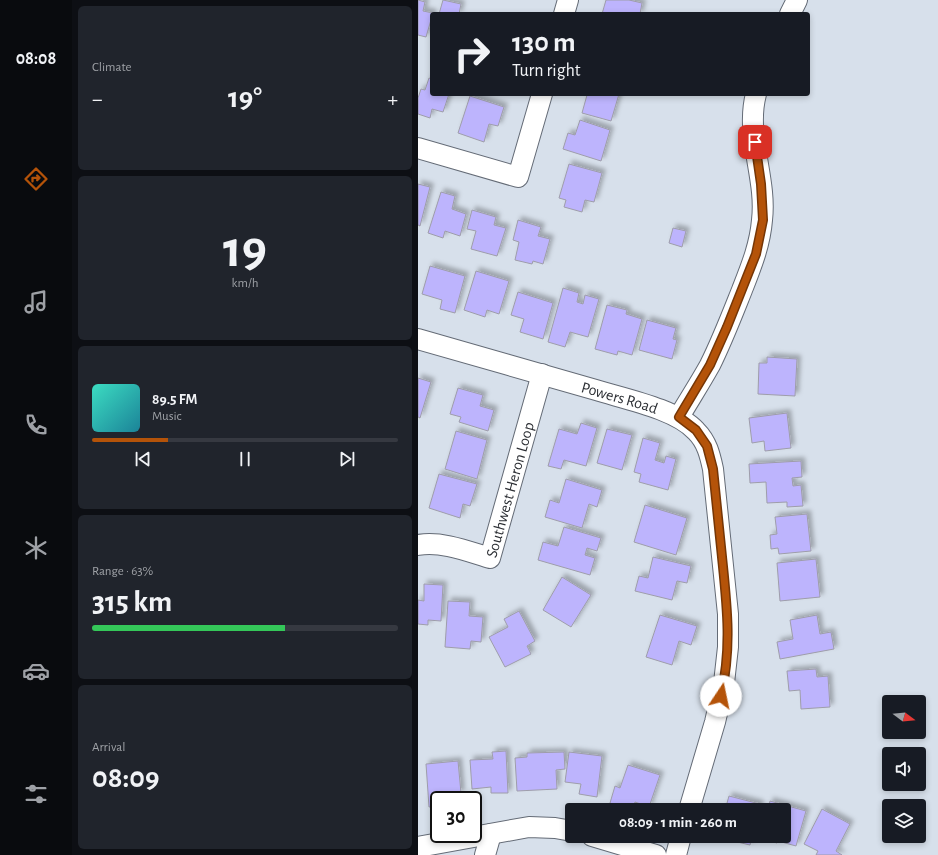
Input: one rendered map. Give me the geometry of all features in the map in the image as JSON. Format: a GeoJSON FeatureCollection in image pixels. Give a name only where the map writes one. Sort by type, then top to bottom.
{"type":"FeatureCollection","features":[{"type":"Feature","properties":{"kind":"street"},"geometry":{"type":"LineString","coordinates":[[565,12],[568,0]]}},
{"type":"Feature","properties":{"kind":"street"},"geometry":{"type":"LineString","coordinates":[[791,12],[797,0]]}},
{"type":"Feature","properties":{"kind":"street"},"geometry":{"type":"LineString","coordinates":[[418,148],[518,177],[541,96]]}},
{"type":"Feature","properties":{"kind":"street"},"geometry":{"type":"LineString","coordinates":[[679,417],[710,365],[756,254],[763,220],[761,184],[752,128],[756,96]]}},
{"type":"Feature","properties":{"kind":"street","name":"Powers Road"},"geometry":{"type":"LineString","coordinates":[[418,339],[656,408],[679,417],[696,430],[707,446],[713,469],[728,614],[728,647],[724,683],[715,722],[691,803]]}},
{"type":"Feature","properties":{"kind":"street","name":"Southwest Heron Loop"},"geometry":{"type":"LineString","coordinates":[[418,545],[426,544],[446,546],[490,558],[542,374]]}},
{"type":"Feature","properties":{"kind":"street"},"geometry":{"type":"LineString","coordinates":[[418,847],[529,827],[565,830]]}},
{"type":"Feature","properties":{"kind":"street"},"geometry":{"type":"LineString","coordinates":[[485,855],[491,834]]}},
{"type":"Feature","properties":{"kind":"street"},"geometry":{"type":"LineString","coordinates":[[616,843],[656,855]]}},
{"type":"Feature","properties":{"kind":"street"},"geometry":{"type":"LineString","coordinates":[[676,855],[679,843]]}},
{"type":"Feature","properties":{"kind":"building"},"geometry":{"type":"Polygon","coordinates":[[[418,0],[425,2],[423,11],[430,12],[430,23],[426,37],[418,35],[418,0]]]}},
{"type":"Feature","properties":{"kind":"building"},"geometry":{"type":"Polygon","coordinates":[[[443,0],[461,4],[459,12],[440,12],[443,0]]]}},
{"type":"Feature","properties":{"kind":"building"},"geometry":{"type":"Polygon","coordinates":[[[606,0],[629,0],[642,3],[640,12],[603,12],[606,0]]]}},
{"type":"Feature","properties":{"kind":"building"},"geometry":{"type":"Polygon","coordinates":[[[429,78],[430,96],[448,96],[443,112],[432,109],[430,118],[418,114],[418,98],[421,89],[425,90],[429,78]]]}},
{"type":"Feature","properties":{"kind":"building"},"geometry":{"type":"Polygon","coordinates":[[[470,96],[504,107],[498,126],[489,124],[484,142],[458,133],[470,96]]]}},
{"type":"Feature","properties":{"kind":"building"},"geometry":{"type":"Polygon","coordinates":[[[587,96],[618,96],[611,121],[582,113],[587,96]]]}},
{"type":"Feature","properties":{"kind":"building"},"geometry":{"type":"Polygon","coordinates":[[[580,120],[610,130],[601,161],[563,149],[568,133],[575,135],[580,120]]]}},
{"type":"Feature","properties":{"kind":"building"},"geometry":{"type":"Polygon","coordinates":[[[569,164],[602,173],[594,202],[585,200],[582,212],[564,207],[566,200],[559,198],[569,164]]]}},
{"type":"Feature","properties":{"kind":"building"},"geometry":{"type":"Polygon","coordinates":[[[418,184],[430,187],[420,226],[418,225],[418,184]]]}},
{"type":"Feature","properties":{"kind":"building"},"geometry":{"type":"Polygon","coordinates":[[[441,192],[455,196],[452,209],[466,214],[460,236],[445,231],[443,238],[428,233],[441,192]]]}},
{"type":"Feature","properties":{"kind":"building"},"geometry":{"type":"Polygon","coordinates":[[[472,210],[496,217],[494,225],[506,228],[497,256],[471,249],[476,231],[467,229],[472,210]]]}},
{"type":"Feature","properties":{"kind":"building"},"geometry":{"type":"Polygon","coordinates":[[[518,220],[541,227],[538,236],[550,239],[543,264],[533,261],[532,264],[515,260],[519,242],[513,240],[518,220]]]}},
{"type":"Feature","properties":{"kind":"building"},"geometry":{"type":"Polygon","coordinates":[[[673,228],[686,231],[682,247],[669,243],[673,228]]]}},
{"type":"Feature","properties":{"kind":"building"},"geometry":{"type":"Polygon","coordinates":[[[430,266],[465,276],[455,313],[440,309],[442,300],[422,294],[430,266]]]}},
{"type":"Feature","properties":{"kind":"building"},"geometry":{"type":"Polygon","coordinates":[[[476,271],[509,281],[499,314],[487,310],[485,317],[464,310],[476,271]]]}},
{"type":"Feature","properties":{"kind":"building"},"geometry":{"type":"Polygon","coordinates":[[[563,288],[579,293],[577,302],[583,304],[585,295],[599,299],[588,337],[570,332],[565,347],[548,342],[563,288]]]}},
{"type":"Feature","properties":{"kind":"building"},"geometry":{"type":"Polygon","coordinates":[[[518,292],[553,303],[543,339],[520,332],[524,319],[511,315],[518,292]]]}},
{"type":"Feature","properties":{"kind":"building"},"geometry":{"type":"Polygon","coordinates":[[[607,305],[627,310],[626,314],[642,319],[632,355],[618,351],[617,355],[595,349],[607,305]]]}},
{"type":"Feature","properties":{"kind":"building"},"geometry":{"type":"Polygon","coordinates":[[[647,320],[676,328],[673,339],[677,340],[672,359],[639,350],[647,320]]]}},
{"type":"Feature","properties":{"kind":"building"},"geometry":{"type":"Polygon","coordinates":[[[767,357],[797,359],[795,396],[758,394],[759,363],[767,363],[767,357]]]}},
{"type":"Feature","properties":{"kind":"building"},"geometry":{"type":"Polygon","coordinates":[[[418,378],[431,382],[420,418],[418,417],[418,378]]]}},
{"type":"Feature","properties":{"kind":"building"},"geometry":{"type":"Polygon","coordinates":[[[458,388],[483,395],[480,406],[494,410],[488,431],[459,422],[461,417],[450,414],[458,388]]]}},
{"type":"Feature","properties":{"kind":"building"},"geometry":{"type":"Polygon","coordinates":[[[787,413],[791,448],[765,451],[764,441],[752,443],[749,418],[787,413]]]}},
{"type":"Feature","properties":{"kind":"building"},"geometry":{"type":"Polygon","coordinates":[[[581,423],[597,428],[586,466],[564,460],[561,469],[548,466],[559,429],[577,434],[581,423]]]}},
{"type":"Feature","properties":{"kind":"building"},"geometry":{"type":"Polygon","coordinates":[[[607,429],[632,435],[622,470],[597,463],[607,429]]]}},
{"type":"Feature","properties":{"kind":"building"},"geometry":{"type":"Polygon","coordinates":[[[456,431],[487,440],[477,479],[445,469],[456,431]]]}},
{"type":"Feature","properties":{"kind":"building"},"geometry":{"type":"Polygon","coordinates":[[[643,438],[660,443],[655,460],[664,463],[666,456],[676,459],[668,490],[639,482],[641,474],[634,472],[643,438]]]}},
{"type":"Feature","properties":{"kind":"building"},"geometry":{"type":"Polygon","coordinates":[[[801,461],[802,477],[792,478],[793,486],[801,485],[803,506],[787,507],[787,502],[767,503],[766,482],[750,483],[749,464],[801,461]]]}},
{"type":"Feature","properties":{"kind":"building"},"geometry":{"type":"Polygon","coordinates":[[[439,474],[477,484],[470,506],[463,504],[460,518],[429,508],[439,474]]]}},
{"type":"Feature","properties":{"kind":"building"},"geometry":{"type":"Polygon","coordinates":[[[566,479],[602,490],[597,507],[589,504],[582,528],[545,517],[550,500],[559,503],[566,479]]]}},
{"type":"Feature","properties":{"kind":"building"},"geometry":{"type":"Polygon","coordinates":[[[645,505],[687,518],[676,555],[634,542],[645,505]]]}},
{"type":"Feature","properties":{"kind":"building"},"geometry":{"type":"Polygon","coordinates":[[[807,514],[811,551],[779,554],[778,548],[771,549],[770,535],[777,534],[775,517],[807,514]]]}},
{"type":"Feature","properties":{"kind":"building"},"geometry":{"type":"Polygon","coordinates":[[[564,527],[601,538],[597,551],[587,548],[585,555],[595,558],[590,575],[538,560],[543,542],[558,546],[564,527]]]}},
{"type":"Feature","properties":{"kind":"building"},"geometry":{"type":"Polygon","coordinates":[[[653,557],[691,566],[687,583],[677,581],[672,600],[635,591],[639,576],[648,578],[653,557]]]}},
{"type":"Feature","properties":{"kind":"building"},"geometry":{"type":"Polygon","coordinates":[[[816,559],[820,597],[780,601],[777,563],[816,559]]]}},
{"type":"Feature","properties":{"kind":"building"},"geometry":{"type":"Polygon","coordinates":[[[562,577],[591,595],[571,627],[543,610],[562,577]]]}},
{"type":"Feature","properties":{"kind":"building"},"geometry":{"type":"Polygon","coordinates":[[[424,584],[443,585],[441,621],[428,620],[428,625],[418,624],[418,600],[424,601],[424,584]]]}},
{"type":"Feature","properties":{"kind":"building"},"geometry":{"type":"Polygon","coordinates":[[[448,601],[470,602],[469,616],[483,617],[481,642],[471,641],[470,649],[445,647],[448,601]]]}},
{"type":"Feature","properties":{"kind":"building"},"geometry":{"type":"Polygon","coordinates":[[[519,611],[535,641],[527,646],[531,654],[505,667],[489,637],[508,627],[504,619],[519,611]]]}},
{"type":"Feature","properties":{"kind":"building"},"geometry":{"type":"Polygon","coordinates":[[[660,615],[697,626],[691,645],[679,641],[672,665],[646,657],[660,615]]]}},
{"type":"Feature","properties":{"kind":"building"},"geometry":{"type":"Polygon","coordinates":[[[817,615],[820,634],[831,632],[834,649],[780,659],[777,642],[793,639],[790,620],[817,615]]]}},
{"type":"Feature","properties":{"kind":"building"},"geometry":{"type":"Polygon","coordinates":[[[816,669],[817,677],[828,676],[830,707],[801,709],[800,690],[789,691],[787,671],[816,669]]]}},
{"type":"Feature","properties":{"kind":"building"},"geometry":{"type":"Polygon","coordinates":[[[506,751],[508,793],[491,793],[491,787],[472,789],[470,760],[493,759],[492,752],[506,751]]]}},
{"type":"Feature","properties":{"kind":"building"},"geometry":{"type":"Polygon","coordinates":[[[564,752],[565,769],[556,770],[557,789],[517,791],[515,758],[527,757],[527,753],[564,752]]]}},
{"type":"Feature","properties":{"kind":"building"},"geometry":{"type":"Polygon","coordinates":[[[569,752],[602,756],[597,797],[579,794],[581,784],[565,782],[569,752]]]}},
{"type":"Feature","properties":{"kind":"building"},"geometry":{"type":"Polygon","coordinates":[[[458,761],[461,791],[430,791],[429,807],[426,764],[458,761]]]}},
{"type":"Feature","properties":{"kind":"building"},"geometry":{"type":"Polygon","coordinates":[[[628,765],[660,775],[650,803],[610,803],[615,786],[620,788],[628,765]]]}},
{"type":"Feature","properties":{"kind":"building"},"geometry":{"type":"Polygon","coordinates":[[[729,796],[756,803],[727,803],[729,796]]]}},
{"type":"Feature","properties":{"kind":"building"},"geometry":{"type":"Polygon","coordinates":[[[791,807],[806,811],[796,846],[785,843],[791,843],[791,807]]]}},
{"type":"Feature","properties":{"kind":"building"},"geometry":{"type":"Polygon","coordinates":[[[822,809],[850,824],[836,851],[842,855],[816,855],[818,851],[804,844],[822,809]]]}},
{"type":"Feature","properties":{"kind":"route"},"geometry":{"type":"LineString","coordinates":[[721,696],[728,647],[728,614],[713,469],[707,446],[696,430],[679,417],[710,365],[756,254],[763,220],[761,184],[755,142]]}}]}
